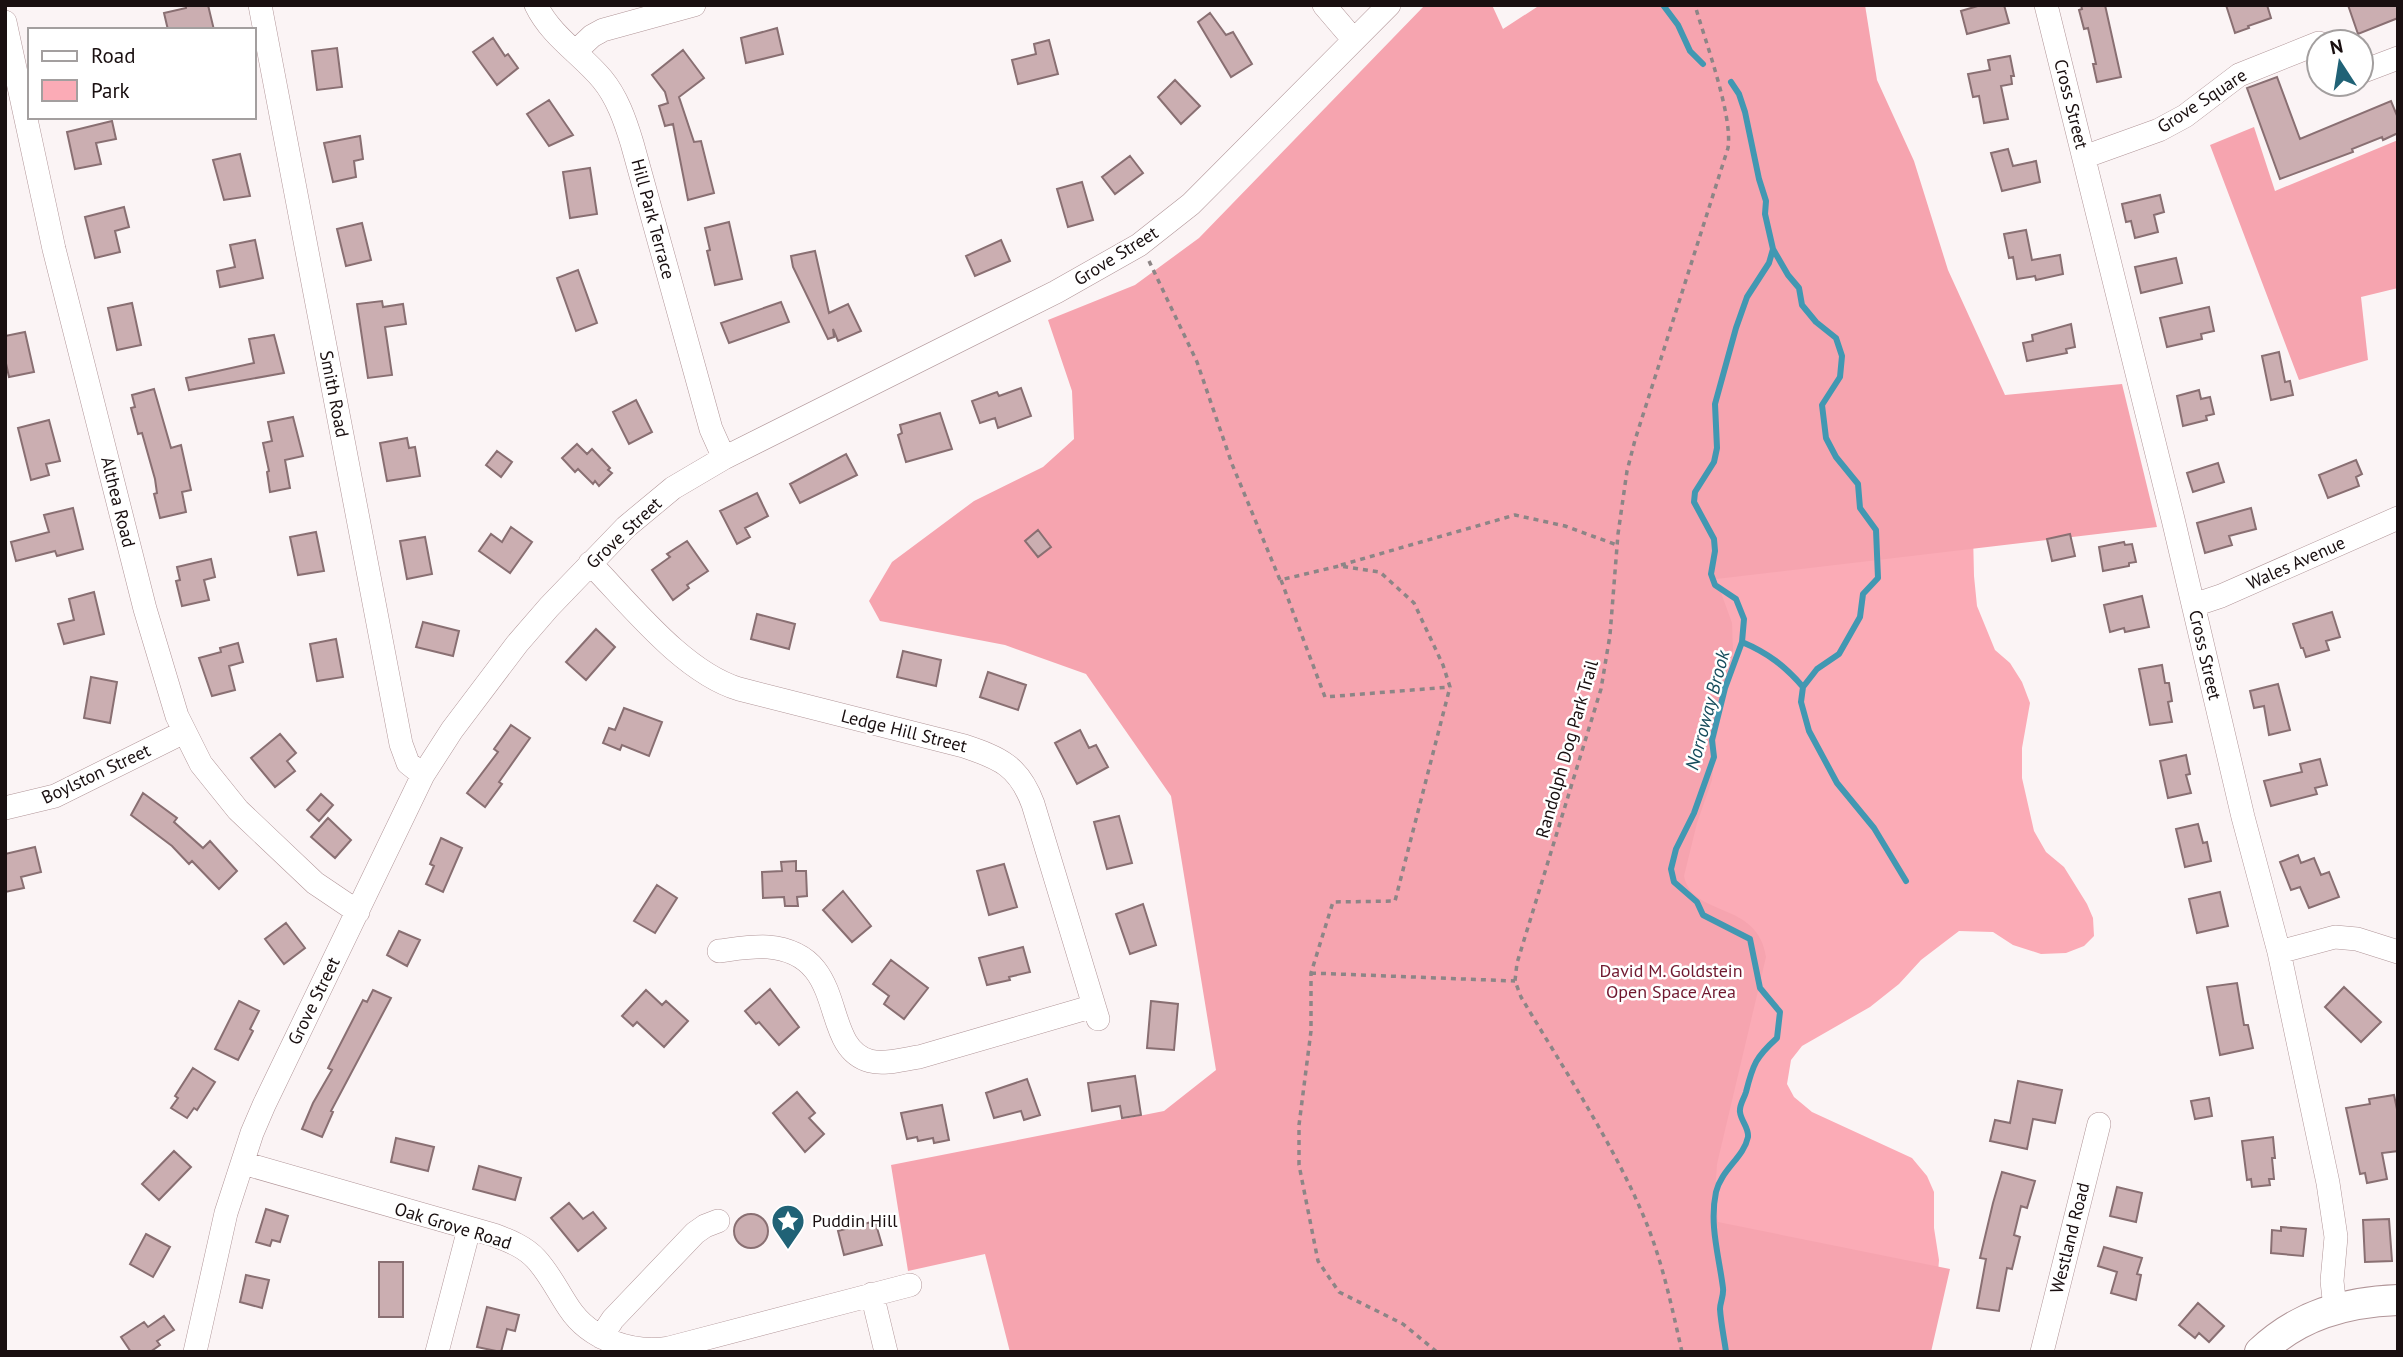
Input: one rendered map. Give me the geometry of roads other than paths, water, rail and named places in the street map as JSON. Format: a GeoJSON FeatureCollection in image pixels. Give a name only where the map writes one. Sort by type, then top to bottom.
{"type":"FeatureCollection","features":[{"type":"Feature","properties":{"kind":"main road"},"geometry":{"type":"LineString","coordinates":[[2260,1352],[2299,1322],[2335,1308],[2398,1300]]}},
{"type":"Feature","properties":{"kind":"street","name":"Smith Road"},"geometry":{"type":"LineString","coordinates":[[260,5],[401,744],[408,763],[423,775]]}},
{"type":"Feature","properties":{"kind":"street","name":"Hill Park Terrace"},"geometry":{"type":"LineString","coordinates":[[536,5],[548,26],[610,90],[623,117],[708,417],[724,457]]}},
{"type":"Feature","properties":{"kind":"street"},"geometry":{"type":"LineString","coordinates":[[575,52],[603,30],[694,5]]}},
{"type":"Feature","properties":{"kind":"street"},"geometry":{"type":"LineString","coordinates":[[1324,5],[1353,39]]}},
{"type":"Feature","properties":{"kind":"street","name":"Grove Street"},"geometry":{"type":"LineString","coordinates":[[195,1352],[226,1213],[264,1105],[423,775],[452,730],[516,644],[590,563],[654,502],[687,479],[724,457],[1056,292],[1139,245],[1191,204],[1389,5]]}},
{"type":"Feature","properties":{"kind":"street","name":"Cross Street"},"geometry":{"type":"LineString","coordinates":[[2046,5],[2278,952],[2332,1210],[2336,1247],[2332,1290],[2335,1308]]}},
{"type":"Feature","properties":{"kind":"street","name":"Althea Road"},"geometry":{"type":"LineString","coordinates":[[5,22],[61,276],[145,609],[170,697],[201,764],[238,810],[315,883],[358,912]]}},
{"type":"Feature","properties":{"kind":"street","name":"Grove Square"},"geometry":{"type":"LineString","coordinates":[[2084,157],[2160,130],[2185,116],[2239,75],[2305,48]]}},
{"type":"Feature","properties":{"kind":"street"},"geometry":{"type":"LineString","coordinates":[[2375,67],[2398,58]]}},
{"type":"Feature","properties":{"kind":"street","name":"Wales Avenue"},"geometry":{"type":"LineString","coordinates":[[2194,605],[2221,596],[2398,518]]}},
{"type":"Feature","properties":{"kind":"street","name":"Ledge Hill Street"},"geometry":{"type":"LineString","coordinates":[[590,563],[680,654],[713,679],[739,689],[964,746],[991,756],[1013,769],[1021,778],[1033,804],[1096,1012],[919,1057],[871,1062],[862,1058],[848,1043],[838,1024],[822,978],[810,962],[791,952],[768,947],[719,951]]}},
{"type":"Feature","properties":{"kind":"street","name":"Boylston Street"},"geometry":{"type":"LineString","coordinates":[[5,808],[55,796],[184,732]]}},
{"type":"Feature","properties":{"kind":"street"},"geometry":{"type":"LineString","coordinates":[[2278,952],[2335,937],[2357,939],[2398,951]]}},
{"type":"Feature","properties":{"kind":"street","name":"Westland Road"},"geometry":{"type":"LineString","coordinates":[[2042,1352],[2099,1124]]}},
{"type":"Feature","properties":{"kind":"street","name":"Oak Grove Road"},"geometry":{"type":"LineString","coordinates":[[243,1163],[506,1240],[526,1250],[543,1268],[570,1311],[585,1326],[601,1337],[641,1349],[669,1350],[910,1285]]}},
{"type":"Feature","properties":{"kind":"street"},"geometry":{"type":"LineString","coordinates":[[601,1337],[612,1319],[695,1233],[718,1222]]}},
{"type":"Feature","properties":{"kind":"street"},"geometry":{"type":"LineString","coordinates":[[437,1352],[469,1228]]}},
{"type":"Feature","properties":{"kind":"street"},"geometry":{"type":"LineString","coordinates":[[872,1294],[886,1352]]}},
{"type":"Feature","properties":{"kind":"waterway","name":"Norroway Brook"},"geometry":{"type":"LineString","coordinates":[[1663,5],[1678,25],[1690,51],[1703,64]]}},
{"type":"Feature","properties":{"kind":"waterway","name":"Norroway Brook"},"geometry":{"type":"LineString","coordinates":[[1726,1352],[1720,1309],[1723,1288],[1714,1228],[1714,1204],[1719,1184],[1746,1144],[1748,1134],[1740,1107],[1756,1062],[1777,1038],[1780,1012],[1760,988],[1750,939],[1703,915],[1697,902],[1674,882],[1671,869],[1676,849],[1694,813],[1714,757],[1712,740],[1725,688],[1742,642],[1744,619],[1736,599],[1715,585],[1711,574],[1714,539],[1694,502],[1695,492],[1714,462],[1717,448],[1715,404],[1736,328],[1747,297],[1769,263],[1773,249],[1765,214],[1766,201],[1745,112],[1739,94],[1731,82]]}},
{"type":"Feature","properties":{"kind":"waterway"},"geometry":{"type":"LineString","coordinates":[[1773,249],[1799,288],[1802,305],[1816,322],[1836,338],[1842,356],[1840,377],[1822,405],[1826,438],[1836,457],[1858,484],[1860,508],[1876,530],[1878,578],[1863,594],[1860,617],[1839,654],[1817,669],[1803,687]]}},
{"type":"Feature","properties":{"kind":"waterway"},"geometry":{"type":"LineString","coordinates":[[1742,642],[1776,661],[1803,687],[1801,702],[1809,731],[1837,783],[1874,828],[1906,881]]}},
{"type":"Feature","properties":{"kind":"place","name":"Puddin Hill"},"geometry":{"type":"Point","coordinates":[788,1251]}},
{"type":"Feature","properties":{"kind":"park label","name":"David M. Goldstein Open Space Area"},"geometry":{"type":"Point","coordinates":[1671,981]}}]}
